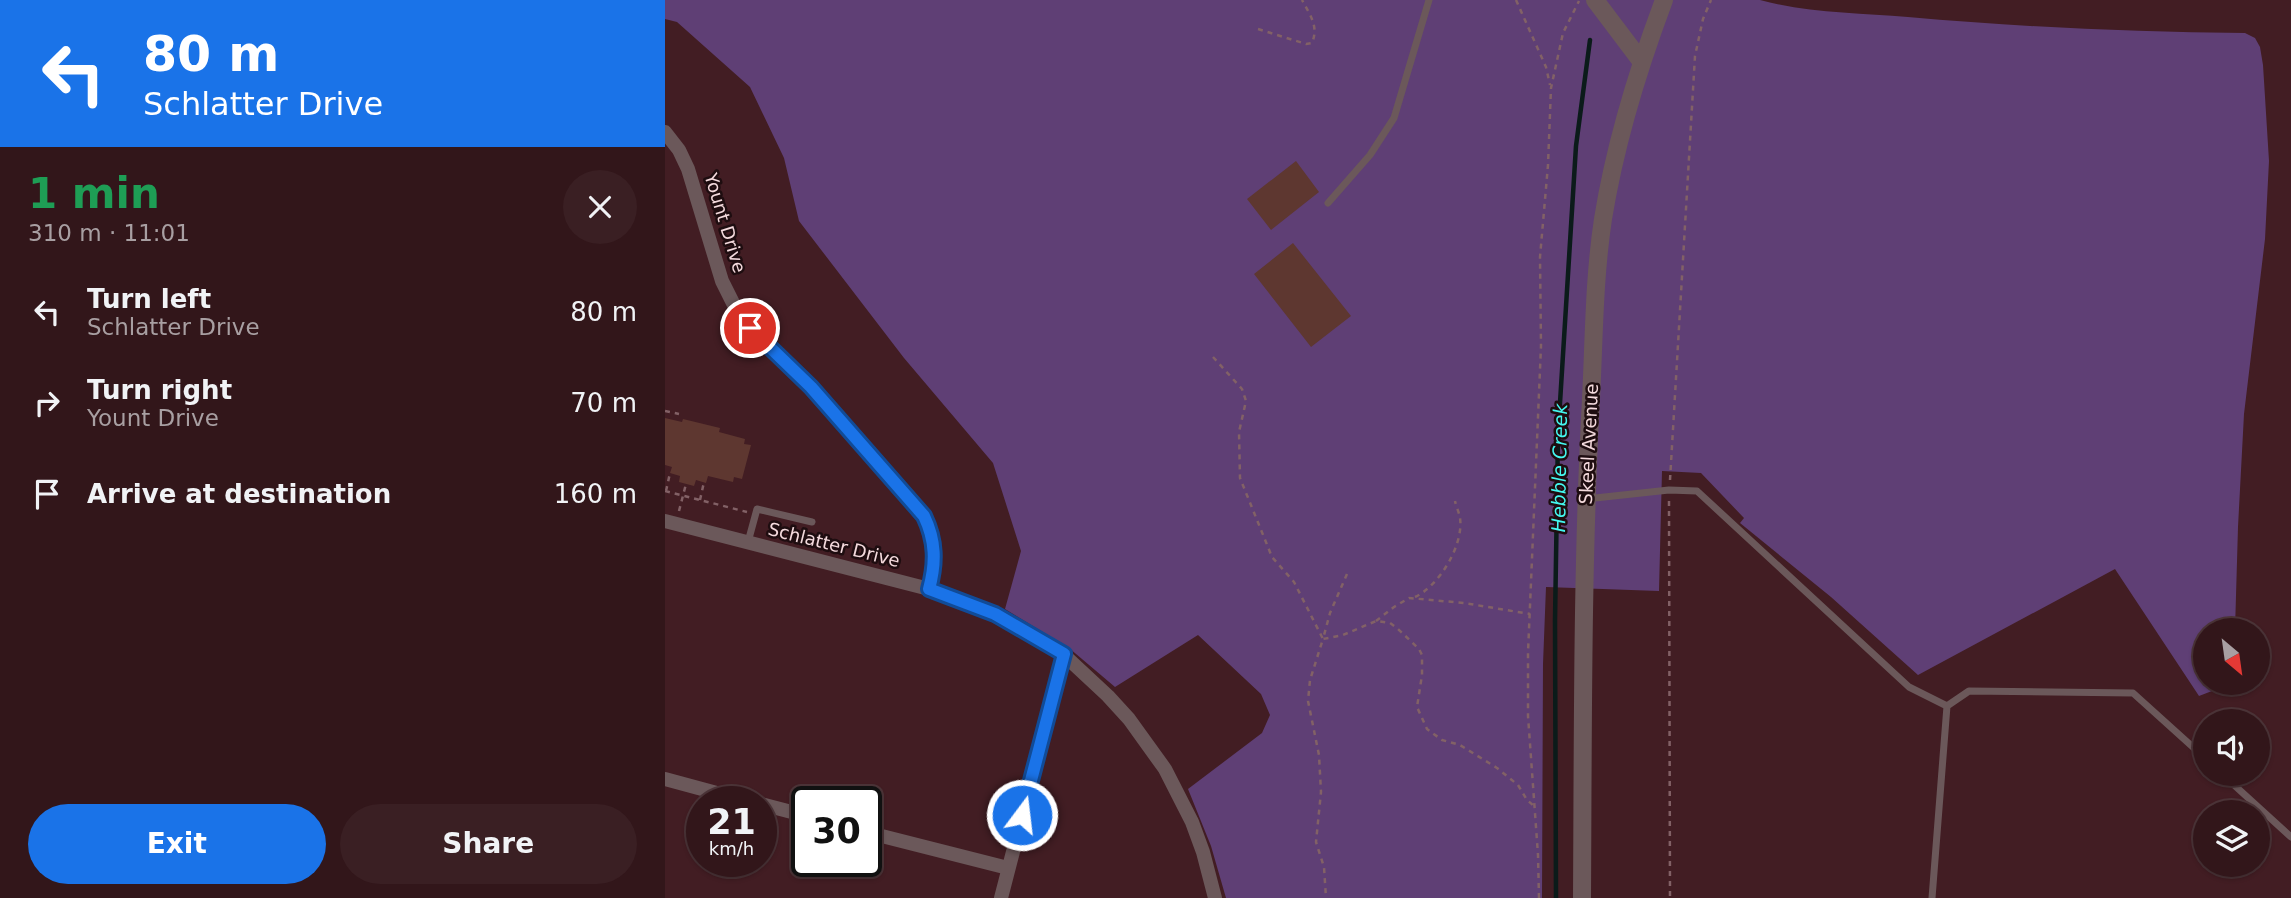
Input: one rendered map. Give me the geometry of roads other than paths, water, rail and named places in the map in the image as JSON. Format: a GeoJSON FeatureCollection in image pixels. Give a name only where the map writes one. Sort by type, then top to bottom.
{"type":"FeatureCollection","features":[{"type":"Feature","properties":{"kind":"street"},"geometry":{"type":"LineString","coordinates":[[1595,0],[1641,61]]}},
{"type":"Feature","properties":{"kind":"street","name":"Skeel Avenue"},"geometry":{"type":"LineString","coordinates":[[1582,898],[1585,499],[1598,266],[1603,220],[1623,120],[1664,0]]}},
{"type":"Feature","properties":{"kind":"street","name":"Yount Drive"},"geometry":{"type":"LineString","coordinates":[[665,132],[679,150],[688,169],[722,281],[739,315],[761,341],[811,387],[924,516],[934,543],[934,568],[929,589]]}},
{"type":"Feature","properties":{"kind":"street","name":"Schlatter Drive"},"geometry":{"type":"LineString","coordinates":[[670,522],[929,589],[995,614],[1064,654],[1129,719],[1165,769],[1192,822],[1216,898]]}},
{"type":"Feature","properties":{"kind":"street"},"geometry":{"type":"LineString","coordinates":[[1000,898],[1064,654]]}},
{"type":"Feature","properties":{"kind":"street"},"geometry":{"type":"LineString","coordinates":[[665,779],[691,786]]}},
{"type":"Feature","properties":{"kind":"street"},"geometry":{"type":"LineString","coordinates":[[882,836],[1008,868]]}},
{"type":"Feature","properties":{"kind":"lane"},"geometry":{"type":"LineString","coordinates":[[1328,203],[1370,155],[1394,118],[1429,0]]}},
{"type":"Feature","properties":{"kind":"lane"},"geometry":{"type":"LineString","coordinates":[[1585,499],[1669,490],[1697,491],[1909,687],[1947,706]]}},
{"type":"Feature","properties":{"kind":"lane"},"geometry":{"type":"LineString","coordinates":[[748,542],[757,509],[812,522]]}},
{"type":"Feature","properties":{"kind":"lane"},"geometry":{"type":"LineString","coordinates":[[1947,706],[1969,691],[2133,693],[2193,747]]}},
{"type":"Feature","properties":{"kind":"lane"},"geometry":{"type":"LineString","coordinates":[[1932,898],[1947,706]]}},
{"type":"Feature","properties":{"kind":"lane"},"geometry":{"type":"LineString","coordinates":[[2235,786],[2291,837]]}},
{"type":"Feature","properties":{"kind":"waterway","name":"Hebble Creek"},"geometry":{"type":"LineString","coordinates":[[1556,898],[1555,621],[1558,435],[1576,146],[1590,40]]}}]}
